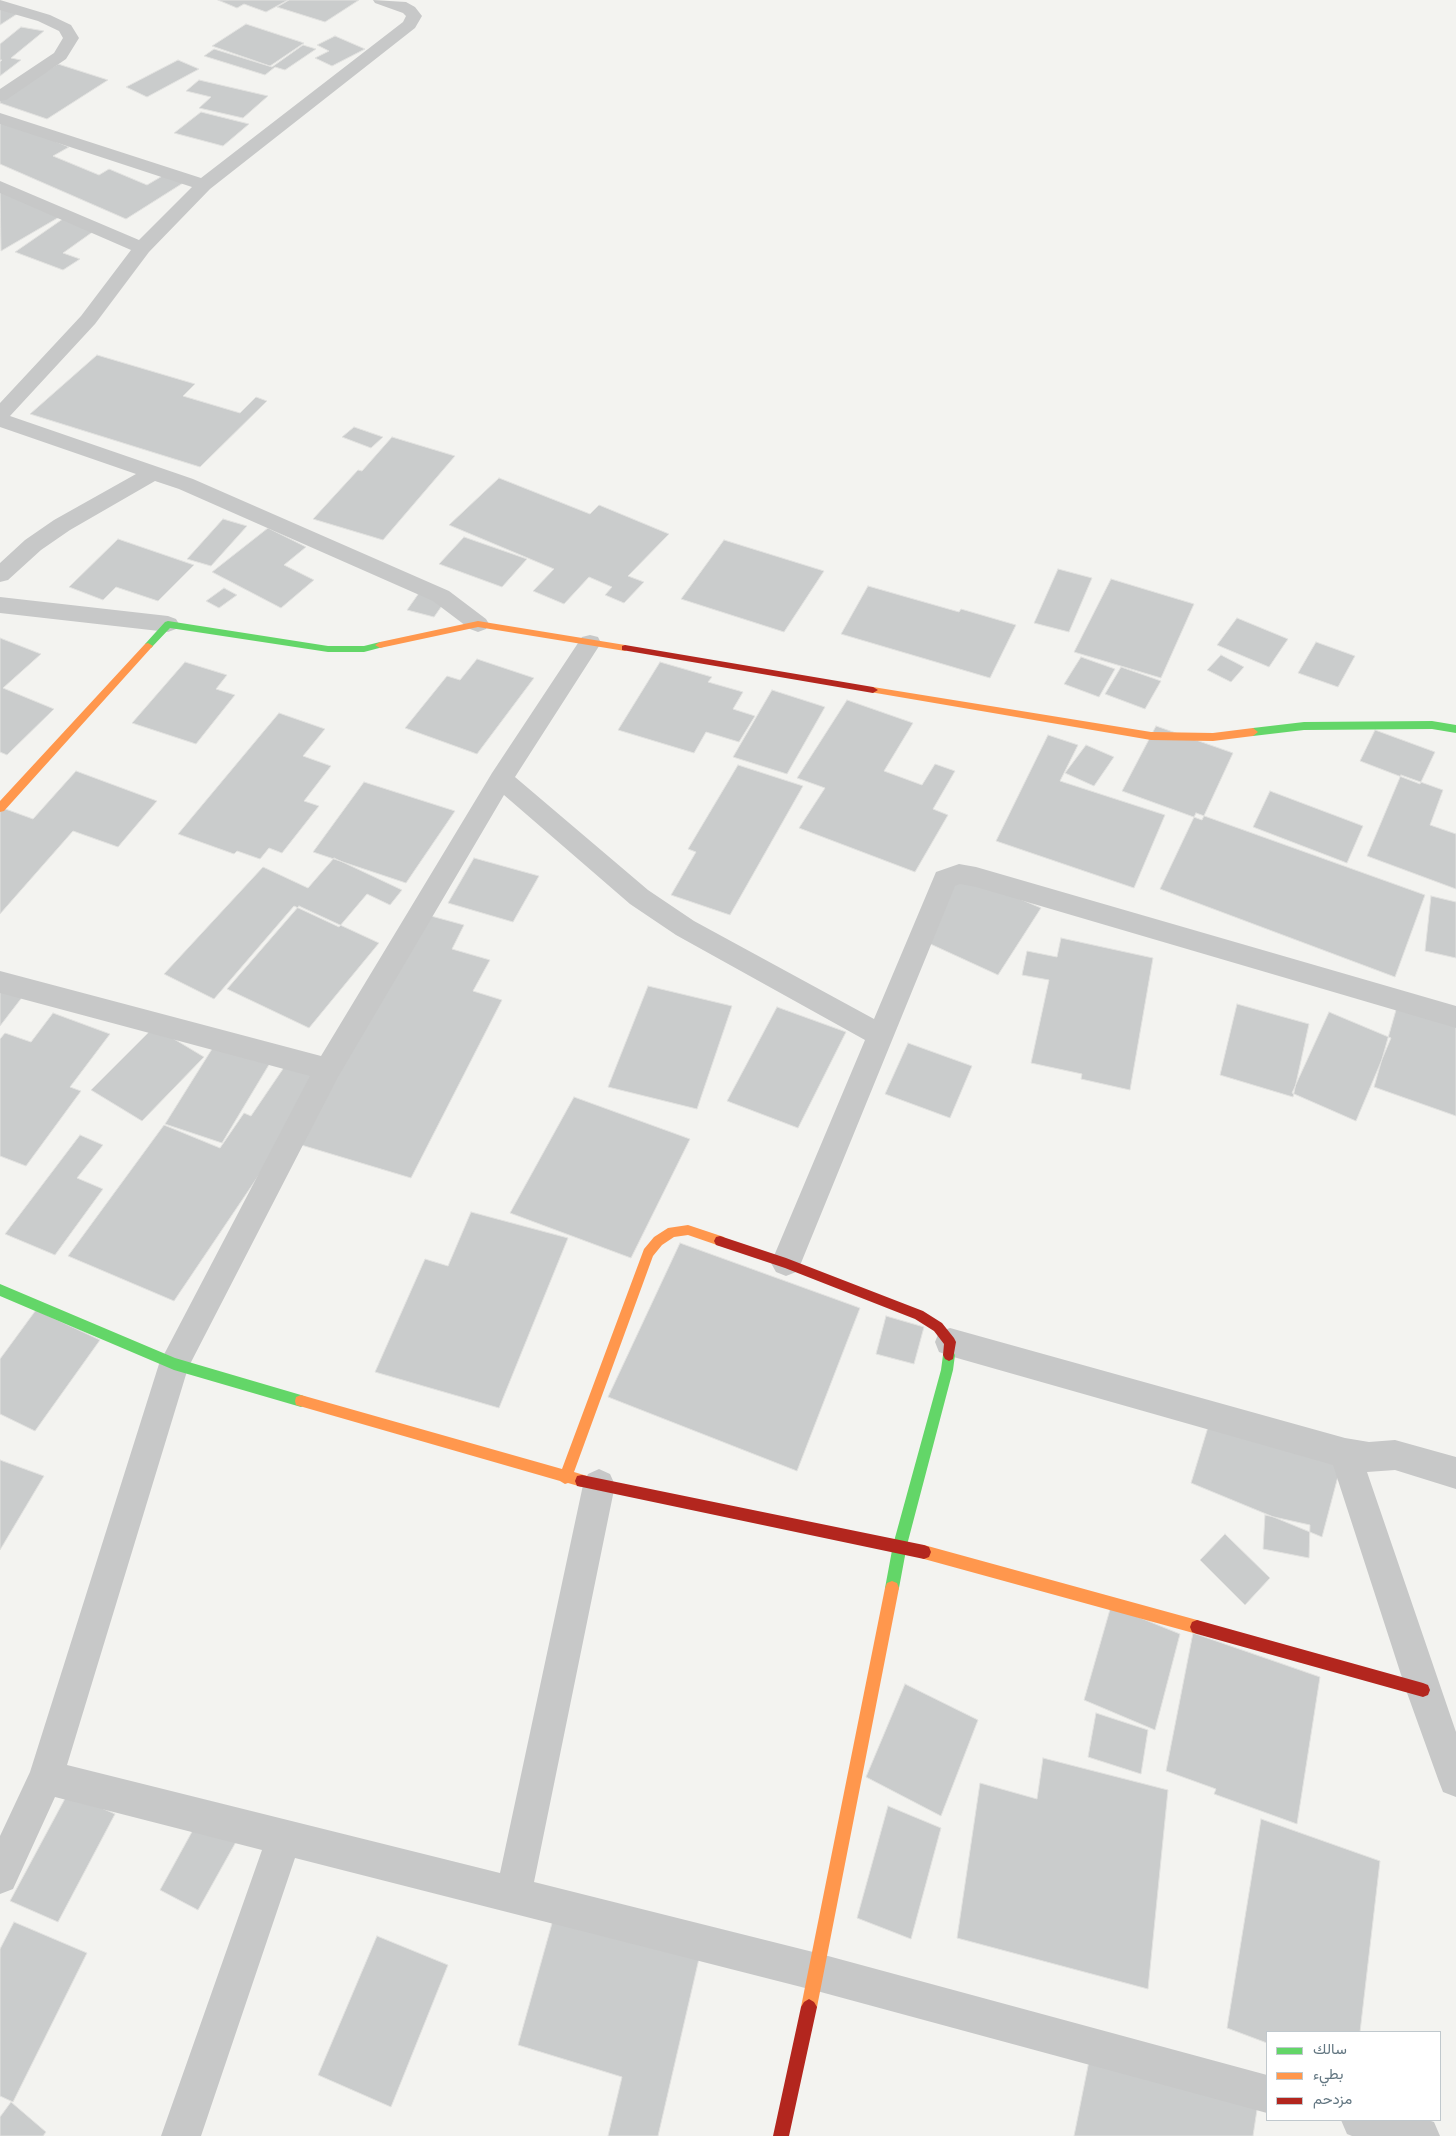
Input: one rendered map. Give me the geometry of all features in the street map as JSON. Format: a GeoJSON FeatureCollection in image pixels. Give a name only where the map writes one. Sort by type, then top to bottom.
{"type":"FeatureCollection","features":[{"type":"Feature","properties":{"kind":"street"},"geometry":{"type":"LineString","coordinates":[[0,415],[88,320],[142,248],[204,185],[409,25],[414,16],[409,10],[400,5],[381,0]]}},
{"type":"Feature","properties":{"kind":"street"},"geometry":{"type":"LineString","coordinates":[[0,5],[44,18],[65,28],[71,38],[60,56],[0,96]]}},
{"type":"Feature","properties":{"kind":"street"},"geometry":{"type":"LineString","coordinates":[[0,118],[204,185]]}},
{"type":"Feature","properties":{"kind":"street"},"geometry":{"type":"LineString","coordinates":[[0,186],[142,248]]}},
{"type":"Feature","properties":{"kind":"street"},"geometry":{"type":"LineString","coordinates":[[0,420],[186,484],[441,596],[478,624]]}},
{"type":"Feature","properties":{"kind":"street"},"geometry":{"type":"LineString","coordinates":[[0,575],[34,544],[62,525],[153,473]]}},
{"type":"Feature","properties":{"kind":"street"},"geometry":{"type":"LineString","coordinates":[[0,605],[168,624],[286,644],[337,649],[373,648],[478,624],[1151,736],[1213,737],[1304,726],[1432,725],[1456,730]]}},
{"type":"Feature","properties":{"kind":"street"},"geometry":{"type":"LineString","coordinates":[[0,808],[168,624]]}},
{"type":"Feature","properties":{"kind":"street"},"geometry":{"type":"LineString","coordinates":[[0,1876],[46,1776],[174,1364],[328,1069],[501,780],[590,643]]}},
{"type":"Feature","properties":{"kind":"street"},"geometry":{"type":"LineString","coordinates":[[501,780],[646,902],[685,928],[879,1035]]}},
{"type":"Feature","properties":{"kind":"street"},"geometry":{"type":"LineString","coordinates":[[786,1263],[879,1035],[945,880],[959,874],[976,877],[1456,1018]]}},
{"type":"Feature","properties":{"kind":"street"},"geometry":{"type":"LineString","coordinates":[[0,982],[328,1069]]}},
{"type":"Feature","properties":{"kind":"street"},"geometry":{"type":"LineString","coordinates":[[565,1478],[648,1253],[658,1241],[672,1232],[688,1230],[786,1263],[919,1315],[938,1327],[950,1342],[1345,1453],[1369,1457],[1394,1455],[1456,1473]]}},
{"type":"Feature","properties":{"kind":"street"},"geometry":{"type":"LineString","coordinates":[[0,1290],[174,1364],[565,1478],[900,1546],[1423,1690]]}},
{"type":"Feature","properties":{"kind":"street"},"geometry":{"type":"LineString","coordinates":[[781,2136],[817,1972],[900,1546],[947,1370],[950,1342]]}},
{"type":"Feature","properties":{"kind":"street"},"geometry":{"type":"LineString","coordinates":[[1345,1453],[1423,1690],[1456,1779]]}},
{"type":"Feature","properties":{"kind":"street"},"geometry":{"type":"LineString","coordinates":[[513,1896],[599,1485]]}},
{"type":"Feature","properties":{"kind":"street"},"geometry":{"type":"LineString","coordinates":[[46,1776],[817,1972],[1266,2094]]}},
{"type":"Feature","properties":{"kind":"street"},"geometry":{"type":"LineString","coordinates":[[181,2136],[284,1838]]}},
{"type":"Feature","properties":{"kind":"street"},"geometry":{"type":"LineString","coordinates":[[1365,2121],[1420,2136]]}},
{"type":"Feature","properties":{"kind":"building"},"geometry":{"type":"Polygon","coordinates":[[[218,0],[288,0],[266,12],[244,4],[237,8],[218,0]]]}},
{"type":"Feature","properties":{"kind":"building"},"geometry":{"type":"Polygon","coordinates":[[[289,0],[359,0],[325,22],[277,7],[289,0]]]}},
{"type":"Feature","properties":{"kind":"building"},"geometry":{"type":"Polygon","coordinates":[[[0,6],[20,12],[0,25],[0,6]]]}},
{"type":"Feature","properties":{"kind":"building"},"geometry":{"type":"Polygon","coordinates":[[[246,24],[304,43],[270,66],[212,46],[246,24]]]}},
{"type":"Feature","properties":{"kind":"building"},"geometry":{"type":"Polygon","coordinates":[[[21,27],[44,31],[11,58],[21,60],[0,76],[0,62],[2,60],[0,60],[0,44],[21,27]]]}},
{"type":"Feature","properties":{"kind":"building"},"geometry":{"type":"Polygon","coordinates":[[[335,36],[365,49],[332,66],[315,58],[329,51],[317,45],[335,36]]]}},
{"type":"Feature","properties":{"kind":"building"},"geometry":{"type":"Polygon","coordinates":[[[303,45],[316,49],[285,70],[275,67],[265,75],[204,56],[214,49],[272,67],[303,45]]]}},
{"type":"Feature","properties":{"kind":"building"},"geometry":{"type":"Polygon","coordinates":[[[178,60],[199,69],[147,97],[126,87],[178,60]]]}},
{"type":"Feature","properties":{"kind":"building"},"geometry":{"type":"Polygon","coordinates":[[[58,64],[108,80],[47,119],[0,103],[0,100],[58,64]]]}},
{"type":"Feature","properties":{"kind":"building"},"geometry":{"type":"Polygon","coordinates":[[[199,80],[268,96],[243,118],[199,108],[211,97],[186,91],[199,80]]]}},
{"type":"Feature","properties":{"kind":"building"},"geometry":{"type":"Polygon","coordinates":[[[201,112],[249,124],[223,146],[174,133],[201,112]]]}},
{"type":"Feature","properties":{"kind":"building"},"geometry":{"type":"Polygon","coordinates":[[[7,121],[69,147],[53,156],[99,175],[109,169],[147,185],[164,175],[183,183],[126,219],[0,164],[0,124],[7,121]]]}},
{"type":"Feature","properties":{"kind":"building"},"geometry":{"type":"Polygon","coordinates":[[[0,189],[61,216],[1,251],[0,189]]]}},
{"type":"Feature","properties":{"kind":"building"},"geometry":{"type":"Polygon","coordinates":[[[70,214],[101,226],[63,253],[80,259],[63,270],[15,252],[70,214]]]}},
{"type":"Feature","properties":{"kind":"building"},"geometry":{"type":"Polygon","coordinates":[[[97,355],[195,384],[183,396],[240,413],[256,397],[267,401],[200,467],[30,414],[97,355]]]}},
{"type":"Feature","properties":{"kind":"building"},"geometry":{"type":"Polygon","coordinates":[[[354,427],[383,437],[371,448],[342,437],[354,427]]]}},
{"type":"Feature","properties":{"kind":"building"},"geometry":{"type":"Polygon","coordinates":[[[392,437],[455,456],[383,540],[313,519],[358,470],[362,471],[392,437]]]}},
{"type":"Feature","properties":{"kind":"building"},"geometry":{"type":"Polygon","coordinates":[[[499,478],[590,514],[599,505],[669,534],[628,576],[644,582],[624,603],[605,595],[612,587],[589,577],[564,604],[533,591],[554,569],[449,525],[499,478]]]}},
{"type":"Feature","properties":{"kind":"building"},"geometry":{"type":"Polygon","coordinates":[[[223,519],[247,526],[211,566],[187,559],[223,519]]]}},
{"type":"Feature","properties":{"kind":"building"},"geometry":{"type":"Polygon","coordinates":[[[268,528],[306,547],[284,565],[314,580],[281,608],[212,572],[268,528]]]}},
{"type":"Feature","properties":{"kind":"building"},"geometry":{"type":"Polygon","coordinates":[[[464,537],[527,559],[502,587],[439,564],[464,537]]]}},
{"type":"Feature","properties":{"kind":"building"},"geometry":{"type":"Polygon","coordinates":[[[118,539],[194,565],[158,601],[116,587],[103,600],[69,587],[118,539]]]}},
{"type":"Feature","properties":{"kind":"building"},"geometry":{"type":"Polygon","coordinates":[[[724,540],[824,571],[784,632],[681,599],[724,540]]]}},
{"type":"Feature","properties":{"kind":"building"},"geometry":{"type":"Polygon","coordinates":[[[1058,569],[1092,578],[1069,632],[1034,623],[1058,569]]]}},
{"type":"Feature","properties":{"kind":"building"},"geometry":{"type":"Polygon","coordinates":[[[1111,579],[1194,604],[1161,678],[1074,652],[1111,579]]]}},
{"type":"Feature","properties":{"kind":"building"},"geometry":{"type":"Polygon","coordinates":[[[868,586],[959,612],[961,609],[1016,625],[990,678],[841,634],[868,586]]]}},
{"type":"Feature","properties":{"kind":"building"},"geometry":{"type":"Polygon","coordinates":[[[224,588],[237,595],[219,608],[206,601],[224,588]]]}},
{"type":"Feature","properties":{"kind":"building"},"geometry":{"type":"Polygon","coordinates":[[[419,593],[446,600],[434,617],[407,610],[419,593]]]}},
{"type":"Feature","properties":{"kind":"building"},"geometry":{"type":"Polygon","coordinates":[[[1237,618],[1288,639],[1269,667],[1217,645],[1237,618]]]}},
{"type":"Feature","properties":{"kind":"building"},"geometry":{"type":"Polygon","coordinates":[[[0,638],[41,654],[3,688],[54,709],[7,755],[0,752],[0,638]]]}},
{"type":"Feature","properties":{"kind":"building"},"geometry":{"type":"Polygon","coordinates":[[[1316,642],[1355,656],[1338,687],[1298,673],[1316,642]]]}},
{"type":"Feature","properties":{"kind":"building"},"geometry":{"type":"Polygon","coordinates":[[[1221,655],[1244,667],[1231,682],[1207,670],[1221,655]]]}},
{"type":"Feature","properties":{"kind":"building"},"geometry":{"type":"Polygon","coordinates":[[[1081,657],[1115,669],[1099,697],[1064,684],[1081,657]]]}},
{"type":"Feature","properties":{"kind":"building"},"geometry":{"type":"Polygon","coordinates":[[[477,659],[534,678],[477,754],[405,728],[447,676],[460,680],[477,659]]]}},
{"type":"Feature","properties":{"kind":"building"},"geometry":{"type":"Polygon","coordinates":[[[185,662],[227,675],[216,689],[235,695],[196,744],[132,723],[185,662]]]}},
{"type":"Feature","properties":{"kind":"building"},"geometry":{"type":"Polygon","coordinates":[[[660,662],[712,677],[708,682],[743,692],[733,709],[755,716],[739,742],[706,732],[694,753],[618,730],[660,662]]]}},
{"type":"Feature","properties":{"kind":"building"},"geometry":{"type":"Polygon","coordinates":[[[1121,667],[1161,681],[1145,709],[1105,694],[1121,667]]]}},
{"type":"Feature","properties":{"kind":"building"},"geometry":{"type":"Polygon","coordinates":[[[772,690],[825,707],[787,774],[733,757],[772,690]]]}},
{"type":"Feature","properties":{"kind":"building"},"geometry":{"type":"Polygon","coordinates":[[[847,700],[913,723],[884,771],[922,785],[935,764],[955,771],[933,809],[948,815],[915,872],[799,828],[825,788],[797,778],[847,700]]]}},
{"type":"Feature","properties":{"kind":"building"},"geometry":{"type":"Polygon","coordinates":[[[279,713],[325,729],[303,756],[331,766],[304,801],[319,806],[282,853],[269,848],[260,859],[237,851],[234,854],[178,834],[279,713]]]}},
{"type":"Feature","properties":{"kind":"building"},"geometry":{"type":"Polygon","coordinates":[[[1156,726],[1233,753],[1202,820],[1122,791],[1156,726]]]}},
{"type":"Feature","properties":{"kind":"building"},"geometry":{"type":"Polygon","coordinates":[[[1375,730],[1435,752],[1420,784],[1360,761],[1375,730]]]}},
{"type":"Feature","properties":{"kind":"building"},"geometry":{"type":"Polygon","coordinates":[[[1048,735],[1078,745],[1060,781],[1165,815],[1134,888],[996,841],[1048,735]]]}},
{"type":"Feature","properties":{"kind":"building"},"geometry":{"type":"Polygon","coordinates":[[[1086,745],[1114,757],[1094,786],[1065,773],[1086,745]]]}},
{"type":"Feature","properties":{"kind":"building"},"geometry":{"type":"Polygon","coordinates":[[[738,765],[803,786],[730,915],[671,895],[696,852],[688,849],[738,765]]]}},
{"type":"Feature","properties":{"kind":"building"},"geometry":{"type":"Polygon","coordinates":[[[76,771],[157,801],[118,847],[73,831],[0,914],[0,807],[33,819],[76,771]]]}},
{"type":"Feature","properties":{"kind":"building"},"geometry":{"type":"Polygon","coordinates":[[[1401,775],[1443,790],[1430,825],[1456,834],[1456,889],[1367,856],[1401,775]]]}},
{"type":"Feature","properties":{"kind":"building"},"geometry":{"type":"Polygon","coordinates":[[[364,782],[455,811],[406,883],[313,852],[364,782]]]}},
{"type":"Feature","properties":{"kind":"building"},"geometry":{"type":"Polygon","coordinates":[[[1270,791],[1363,826],[1347,863],[1253,827],[1270,791]]]}},
{"type":"Feature","properties":{"kind":"building"},"geometry":{"type":"Polygon","coordinates":[[[1196,813],[1425,895],[1395,977],[1160,889],[1196,813]]]}},
{"type":"Feature","properties":{"kind":"building"},"geometry":{"type":"Polygon","coordinates":[[[334,858],[402,890],[390,905],[367,894],[339,927],[294,906],[214,999],[164,974],[263,867],[308,888],[334,858]]]}},
{"type":"Feature","properties":{"kind":"building"},"geometry":{"type":"Polygon","coordinates":[[[474,858],[539,876],[513,922],[448,903],[474,858]]]}},
{"type":"Feature","properties":{"kind":"building"},"geometry":{"type":"Polygon","coordinates":[[[957,872],[1041,908],[998,975],[913,936],[957,872]]]}},
{"type":"Feature","properties":{"kind":"building"},"geometry":{"type":"Polygon","coordinates":[[[1431,896],[1456,902],[1456,958],[1425,951],[1431,896]]]}},
{"type":"Feature","properties":{"kind":"building"},"geometry":{"type":"Polygon","coordinates":[[[299,906],[379,943],[309,1028],[227,989],[299,906]]]}},
{"type":"Feature","properties":{"kind":"building"},"geometry":{"type":"Polygon","coordinates":[[[420,913],[464,925],[452,949],[490,960],[473,991],[502,1000],[411,1178],[298,1144],[420,913]]]}},
{"type":"Feature","properties":{"kind":"building"},"geometry":{"type":"Polygon","coordinates":[[[1061,938],[1153,958],[1130,1090],[1081,1079],[1082,1074],[1031,1063],[1049,980],[1022,975],[1027,951],[1057,957],[1061,938]]]}},
{"type":"Feature","properties":{"kind":"building"},"geometry":{"type":"Polygon","coordinates":[[[0,977],[30,987],[0,1026],[0,977]]]}},
{"type":"Feature","properties":{"kind":"building"},"geometry":{"type":"Polygon","coordinates":[[[648,986],[732,1006],[697,1109],[608,1087],[648,986]]]}},
{"type":"Feature","properties":{"kind":"building"},"geometry":{"type":"Polygon","coordinates":[[[1398,1003],[1456,1022],[1456,1116],[1374,1087],[1398,1003]]]}},
{"type":"Feature","properties":{"kind":"building"},"geometry":{"type":"Polygon","coordinates":[[[1237,1004],[1309,1024],[1293,1097],[1220,1075],[1237,1004]]]}},
{"type":"Feature","properties":{"kind":"building"},"geometry":{"type":"Polygon","coordinates":[[[777,1007],[846,1032],[798,1128],[727,1101],[777,1007]]]}},
{"type":"Feature","properties":{"kind":"building"},"geometry":{"type":"Polygon","coordinates":[[[1329,1012],[1391,1038],[1356,1121],[1292,1093],[1329,1012]]]}},
{"type":"Feature","properties":{"kind":"building"},"geometry":{"type":"Polygon","coordinates":[[[53,1013],[110,1034],[70,1087],[81,1091],[26,1166],[0,1156],[0,1039],[5,1033],[31,1042],[53,1013]]]}},
{"type":"Feature","properties":{"kind":"building"},"geometry":{"type":"Polygon","coordinates":[[[154,1027],[204,1057],[142,1121],[91,1090],[154,1027]]]}},
{"type":"Feature","properties":{"kind":"building"},"geometry":{"type":"Polygon","coordinates":[[[217,1041],[273,1058],[222,1143],[165,1124],[217,1041]]]}},
{"type":"Feature","properties":{"kind":"building"},"geometry":{"type":"Polygon","coordinates":[[[908,1043],[972,1066],[950,1118],[885,1094],[908,1043]]]}},
{"type":"Feature","properties":{"kind":"building"},"geometry":{"type":"Polygon","coordinates":[[[289,1060],[327,1074],[174,1301],[68,1256],[164,1125],[220,1148],[244,1113],[251,1116],[289,1060]]]}},
{"type":"Feature","properties":{"kind":"building"},"geometry":{"type":"Polygon","coordinates":[[[574,1097],[690,1139],[631,1258],[510,1213],[574,1097]]]}},
{"type":"Feature","properties":{"kind":"building"},"geometry":{"type":"Polygon","coordinates":[[[80,1135],[103,1145],[77,1178],[103,1189],[55,1255],[5,1234],[80,1135]]]}},
{"type":"Feature","properties":{"kind":"building"},"geometry":{"type":"Polygon","coordinates":[[[471,1212],[568,1238],[499,1408],[375,1372],[425,1259],[448,1266],[471,1212]]]}},
{"type":"Feature","properties":{"kind":"building"},"geometry":{"type":"Polygon","coordinates":[[[680,1243],[860,1308],[797,1471],[608,1397],[680,1243]]]}},
{"type":"Feature","properties":{"kind":"building"},"geometry":{"type":"Polygon","coordinates":[[[36,1310],[100,1340],[35,1431],[0,1414],[0,1359],[36,1310]]]}},
{"type":"Feature","properties":{"kind":"building"},"geometry":{"type":"Polygon","coordinates":[[[886,1316],[924,1327],[914,1364],[876,1354],[886,1316]]]}},
{"type":"Feature","properties":{"kind":"building"},"geometry":{"type":"Polygon","coordinates":[[[1212,1414],[1341,1465],[1322,1537],[1191,1483],[1212,1414]]]}},
{"type":"Feature","properties":{"kind":"building"},"geometry":{"type":"Polygon","coordinates":[[[0,1460],[44,1476],[0,1550],[0,1460]]]}},
{"type":"Feature","properties":{"kind":"building"},"geometry":{"type":"Polygon","coordinates":[[[1265,1515],[1310,1525],[1309,1558],[1263,1549],[1265,1515]]]}},
{"type":"Feature","properties":{"kind":"building"},"geometry":{"type":"Polygon","coordinates":[[[1225,1534],[1270,1578],[1245,1605],[1200,1560],[1225,1534]]]}},
{"type":"Feature","properties":{"kind":"building"},"geometry":{"type":"Polygon","coordinates":[[[1111,1606],[1180,1634],[1155,1730],[1084,1700],[1111,1606]]]}},
{"type":"Feature","properties":{"kind":"building"},"geometry":{"type":"Polygon","coordinates":[[[1193,1633],[1320,1677],[1297,1824],[1214,1794],[1216,1789],[1166,1771],[1193,1633]]]}},
{"type":"Feature","properties":{"kind":"building"},"geometry":{"type":"Polygon","coordinates":[[[905,1684],[978,1720],[941,1816],[866,1777],[905,1684]]]}},
{"type":"Feature","properties":{"kind":"building"},"geometry":{"type":"Polygon","coordinates":[[[1096,1713],[1148,1730],[1141,1774],[1088,1757],[1096,1713]]]}},
{"type":"Feature","properties":{"kind":"building"},"geometry":{"type":"Polygon","coordinates":[[[1043,1758],[1168,1790],[1148,1989],[957,1938],[980,1783],[1037,1799],[1043,1758]]]}},
{"type":"Feature","properties":{"kind":"building"},"geometry":{"type":"Polygon","coordinates":[[[68,1793],[115,1814],[58,1922],[10,1901],[68,1793]]]}},
{"type":"Feature","properties":{"kind":"building"},"geometry":{"type":"Polygon","coordinates":[[[888,1806],[941,1828],[911,1939],[857,1918],[888,1806]]]}},
{"type":"Feature","properties":{"kind":"building"},"geometry":{"type":"Polygon","coordinates":[[[199,1819],[237,1840],[198,1910],[160,1890],[199,1819]]]}},
{"type":"Feature","properties":{"kind":"building"},"geometry":{"type":"Polygon","coordinates":[[[1261,1819],[1380,1861],[1360,2031],[1266,2031],[1266,2043],[1227,2028],[1261,1819]]]}},
{"type":"Feature","properties":{"kind":"building"},"geometry":{"type":"Polygon","coordinates":[[[556,1909],[701,1950],[658,2136],[608,2136],[622,2077],[518,2045],[556,1909]]]}},
{"type":"Feature","properties":{"kind":"building"},"geometry":{"type":"Polygon","coordinates":[[[14,1922],[87,1953],[13,2102],[0,2096],[0,1949],[14,1922]]]}},
{"type":"Feature","properties":{"kind":"building"},"geometry":{"type":"Polygon","coordinates":[[[377,1936],[448,1965],[391,2107],[318,2075],[377,1936]]]}},
{"type":"Feature","properties":{"kind":"building"},"geometry":{"type":"Polygon","coordinates":[[[1095,2031],[1260,2090],[1253,2136],[1074,2136],[1095,2031]]]}},
{"type":"Feature","properties":{"kind":"building"},"geometry":{"type":"Polygon","coordinates":[[[11,2102],[46,2132],[43,2136],[0,2136],[0,2117],[11,2102]]]}},
{"type":"Feature","properties":{"kind":"traffic: fast"},"geometry":{"type":"LineString","coordinates":[[148,646],[168,624],[328,649],[364,649],[380,645]]}},
{"type":"Feature","properties":{"kind":"traffic: fast"},"geometry":{"type":"LineString","coordinates":[[1253,732],[1304,726],[1432,725],[1456,729]]}},
{"type":"Feature","properties":{"kind":"traffic: fast"},"geometry":{"type":"LineString","coordinates":[[0,1290],[174,1364],[301,1401]]}},
{"type":"Feature","properties":{"kind":"traffic: fast"},"geometry":{"type":"LineString","coordinates":[[892,1588],[900,1545],[947,1370],[949,1355]]}},
{"type":"Feature","properties":{"kind":"traffic: slow"},"geometry":{"type":"LineString","coordinates":[[380,645],[478,624],[625,648]]}},
{"type":"Feature","properties":{"kind":"traffic: slow"},"geometry":{"type":"LineString","coordinates":[[0,808],[148,646]]}},
{"type":"Feature","properties":{"kind":"traffic: slow"},"geometry":{"type":"LineString","coordinates":[[873,690],[1151,736],[1213,737],[1253,732]]}},
{"type":"Feature","properties":{"kind":"traffic: slow"},"geometry":{"type":"LineString","coordinates":[[565,1478],[648,1253],[658,1241],[672,1232],[688,1230],[720,1241]]}},
{"type":"Feature","properties":{"kind":"traffic: slow"},"geometry":{"type":"LineString","coordinates":[[301,1401],[582,1481]]}},
{"type":"Feature","properties":{"kind":"traffic: slow"},"geometry":{"type":"LineString","coordinates":[[924,1552],[1197,1627]]}},
{"type":"Feature","properties":{"kind":"traffic: slow"},"geometry":{"type":"LineString","coordinates":[[809,2007],[892,1588]]}},
{"type":"Feature","properties":{"kind":"traffic: jam"},"geometry":{"type":"LineString","coordinates":[[625,648],[873,690]]}},
{"type":"Feature","properties":{"kind":"traffic: jam"},"geometry":{"type":"LineString","coordinates":[[720,1241],[786,1263],[919,1315],[938,1327],[950,1342],[949,1355]]}},
{"type":"Feature","properties":{"kind":"traffic: jam"},"geometry":{"type":"LineString","coordinates":[[582,1481],[924,1552]]}},
{"type":"Feature","properties":{"kind":"traffic: jam"},"geometry":{"type":"LineString","coordinates":[[1197,1627],[1423,1690]]}},
{"type":"Feature","properties":{"kind":"traffic: jam"},"geometry":{"type":"LineString","coordinates":[[781,2136],[809,2007]]}}]}
